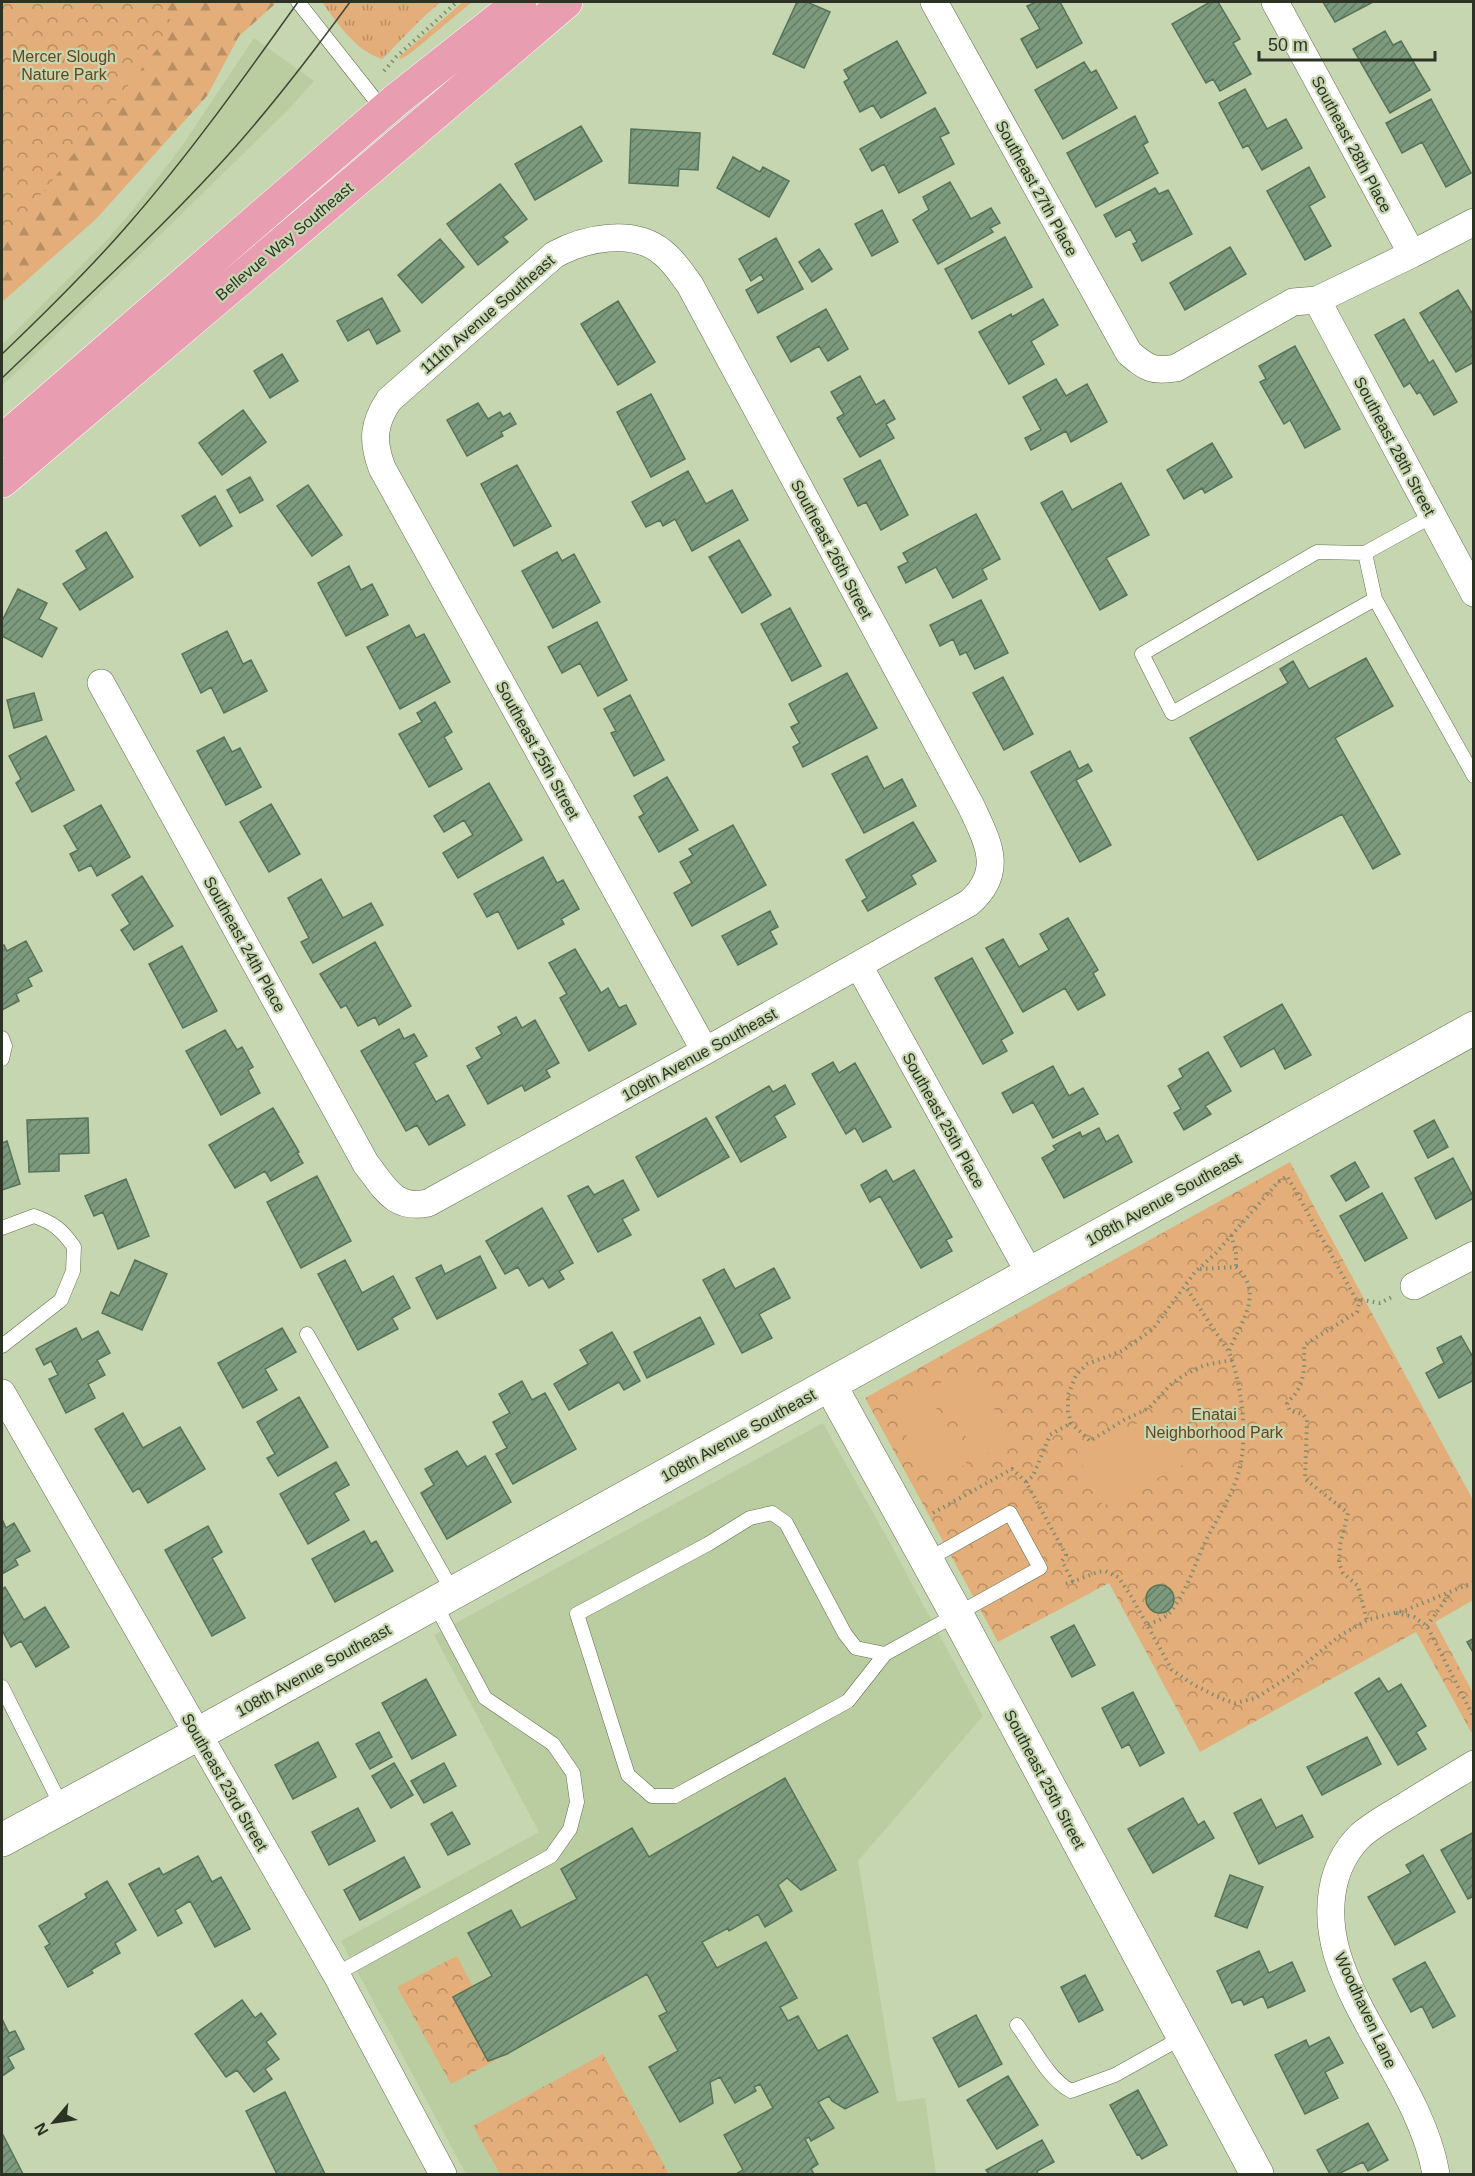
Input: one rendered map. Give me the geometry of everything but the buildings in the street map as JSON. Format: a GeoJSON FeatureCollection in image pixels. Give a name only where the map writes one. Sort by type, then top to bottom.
{"type":"FeatureCollection","features":[{"type":"Feature","properties":{"kind":"main road","name":"Bellevue Way Southeast"},"geometry":{"type":"LineString","coordinates":[[2,441],[384,111],[520,2]]}},
{"type":"Feature","properties":{"kind":"main road","name":"Bellevue Way Southeast"},"geometry":{"type":"LineString","coordinates":[[2,480],[566,2]]}},
{"type":"Feature","properties":{"kind":"main road"},"geometry":{"type":"LineString","coordinates":[[337,195],[356,170],[384,111]]}},
{"type":"Feature","properties":{"kind":"street","name":"Southeast 27th Place"},"geometry":{"type":"LineString","coordinates":[[934,2],[1129,353],[1147,368],[1161,370],[1176,368],[1293,302],[1317,300]]}},
{"type":"Feature","properties":{"kind":"street","name":"Southeast 28th Place"},"geometry":{"type":"LineString","coordinates":[[1275,2],[1412,254]]}},
{"type":"Feature","properties":{"kind":"street"},"geometry":{"type":"LineString","coordinates":[[1317,300],[1473,222]]}},
{"type":"Feature","properties":{"kind":"street","name":"111th Avenue Southeast"},"geometry":{"type":"LineString","coordinates":[[375,448],[380,414],[389,400],[554,255],[573,244],[592,239],[614,238],[643,242]]}},
{"type":"Feature","properties":{"kind":"street","name":"Southeast 26th Street"},"geometry":{"type":"LineString","coordinates":[[643,242],[661,251],[676,265],[690,285],[971,806],[986,839],[991,862],[989,876]]}},
{"type":"Feature","properties":{"kind":"street","name":"Southeast 28th Street"},"geometry":{"type":"LineString","coordinates":[[1317,300],[1473,593]]}},
{"type":"Feature","properties":{"kind":"street","name":"Southeast 25th Street"},"geometry":{"type":"LineString","coordinates":[[375,448],[387,478],[705,1051]]}},
{"type":"Feature","properties":{"kind":"street","name":"Southeast 24th Place"},"geometry":{"type":"LineString","coordinates":[[101,682],[366,1164],[396,1200]]}},
{"type":"Feature","properties":{"kind":"street","name":"109th Avenue Southeast"},"geometry":{"type":"LineString","coordinates":[[396,1200],[408,1205],[428,1203],[969,903],[981,891],[989,876]]}},
{"type":"Feature","properties":{"kind":"street","name":"Southeast 25th Place"},"geometry":{"type":"LineString","coordinates":[[859,966],[1030,1274]]}},
{"type":"Feature","properties":{"kind":"street","name":"108th Avenue Southeast"},"geometry":{"type":"LineString","coordinates":[[2,1840],[198,1734],[1473,1028]]}},
{"type":"Feature","properties":{"kind":"street"},"geometry":{"type":"LineString","coordinates":[[1414,1286],[1473,1255]]}},
{"type":"Feature","properties":{"kind":"street","name":"Southeast 25th Street"},"geometry":{"type":"LineString","coordinates":[[830,1385],[957,1615],[1257,2175]]}},
{"type":"Feature","properties":{"kind":"street","name":"Southeast 23rd Street"},"geometry":{"type":"LineString","coordinates":[[2,1393],[336,1974],[443,2175]]}},
{"type":"Feature","properties":{"kind":"street","name":"Woodhaven Lane"},"geometry":{"type":"LineString","coordinates":[[1436,2175],[1422,2126],[1356,1999],[1337,1954],[1331,1922],[1332,1892],[1336,1871],[1347,1851],[1362,1834],[1473,1764]]}},
{"type":"Feature","properties":{"kind":"lane"},"geometry":{"type":"LineString","coordinates":[[298,2],[384,111]]}},
{"type":"Feature","properties":{"kind":"lane"},"geometry":{"type":"LineString","coordinates":[[305,2],[310,16]]}},
{"type":"Feature","properties":{"kind":"lane"},"geometry":{"type":"LineString","coordinates":[[1375,599],[1172,713],[1142,654],[1317,552],[1365,553],[1432,516]]}},
{"type":"Feature","properties":{"kind":"lane"},"geometry":{"type":"LineString","coordinates":[[1365,553],[1375,599],[1473,776]]}},
{"type":"Feature","properties":{"kind":"lane"},"geometry":{"type":"LineString","coordinates":[[2,1038],[5,1046],[2,1059]]}},
{"type":"Feature","properties":{"kind":"lane"},"geometry":{"type":"LineString","coordinates":[[2,1228],[34,1216],[62,1230],[74,1247],[73,1271],[61,1300],[2,1346]]}},
{"type":"Feature","properties":{"kind":"lane"},"geometry":{"type":"LineString","coordinates":[[307,1334],[444,1597],[485,1698],[553,1744],[573,1773],[577,1802],[570,1829],[551,1856],[336,1974]]}},
{"type":"Feature","properties":{"kind":"lane"},"geometry":{"type":"LineString","coordinates":[[885,1654],[856,1648],[845,1634],[786,1523],[772,1513],[750,1518],[708,1544],[577,1614],[628,1775],[652,1796],[675,1796],[848,1701],[885,1654],[1040,1568],[1010,1513],[927,1560]]}},
{"type":"Feature","properties":{"kind":"lane"},"geometry":{"type":"LineString","coordinates":[[2,1687],[62,1807]]}},
{"type":"Feature","properties":{"kind":"lane"},"geometry":{"type":"LineString","coordinates":[[1017,2025],[1045,2066],[1062,2086],[1071,2091],[1115,2075],[1183,2037]]}},
{"type":"Feature","properties":{"kind":"path"},"geometry":{"type":"LineString","coordinates":[[396,57],[457,2]]}},
{"type":"Feature","properties":{"kind":"path"},"geometry":{"type":"LineString","coordinates":[[1232,1360],[1205,1365],[1184,1375],[1170,1384],[1149,1408],[1090,1441],[1071,1423],[1068,1395],[1076,1375],[1087,1364],[1122,1351],[1153,1329],[1185,1286],[1278,1182],[1287,1176],[1356,1299],[1380,1303],[1414,1286]]}},
{"type":"Feature","properties":{"kind":"path"},"geometry":{"type":"LineString","coordinates":[[1229,1352],[1251,1299],[1248,1282],[1236,1267],[1236,1251],[1231,1235]]}},
{"type":"Feature","properties":{"kind":"path"},"geometry":{"type":"LineString","coordinates":[[1200,1269],[1236,1267]]}},
{"type":"Feature","properties":{"kind":"path"},"geometry":{"type":"LineString","coordinates":[[1148,1624],[1162,1619],[1174,1608],[1230,1495],[1242,1456],[1242,1405],[1239,1382],[1232,1360],[1185,1286]]}},
{"type":"Feature","properties":{"kind":"path"},"geometry":{"type":"LineString","coordinates":[[1359,1299],[1357,1312],[1304,1345],[1305,1368],[1302,1381],[1287,1404],[1290,1411],[1302,1414],[1307,1420],[1305,1479],[1348,1513],[1340,1545],[1339,1563],[1343,1573],[1358,1586],[1367,1620]]}},
{"type":"Feature","properties":{"kind":"path"},"geometry":{"type":"LineString","coordinates":[[1026,1482],[1034,1476],[1050,1435],[1071,1423]]}},
{"type":"Feature","properties":{"kind":"path"},"geometry":{"type":"LineString","coordinates":[[1066,1584],[1098,1572],[1112,1573],[1124,1584],[1172,1670],[1194,1685],[1222,1699],[1235,1702],[1256,1698],[1293,1674],[1338,1637],[1367,1620],[1396,1613],[1473,1582]]}},
{"type":"Feature","properties":{"kind":"path"},"geometry":{"type":"LineString","coordinates":[[1427,1626],[1451,1591]]}},
{"type":"Feature","properties":{"kind":"path"},"geometry":{"type":"LineString","coordinates":[[1396,1613],[1414,1617],[1427,1626],[1473,1718]]}},
{"type":"Feature","properties":{"kind":"shaded area"},"geometry":{"type":"Polygon","coordinates":[[[254,38],[314,81],[287,111],[2,386],[2,345],[107,240],[132,211],[182,146],[254,38]]]}},
{"type":"Feature","properties":{"kind":"shaded area"},"geometry":{"type":"Polygon","coordinates":[[[823,1423],[983,1716],[858,1861],[897,2102],[925,2098],[936,2174],[466,2174],[341,1941],[539,1832],[434,1635],[823,1423]]]}},
{"type":"Feature","properties":{"kind":"green space"},"geometry":{"type":"Polygon","coordinates":[[[2,2],[273,2],[275,4],[239,36],[207,96],[96,219],[2,302],[2,2]]]}},
{"type":"Feature","properties":{"kind":"green space","name":"Mercer Slough Nature Park"},"geometry":{"type":"Polygon","coordinates":[[[2,2],[161,2],[174,28],[2,243],[2,2]]]}},
{"type":"Feature","properties":{"kind":"green space"},"geometry":{"type":"Polygon","coordinates":[[[322,2],[441,2],[382,59],[356,43],[322,2]]]}},
{"type":"Feature","properties":{"kind":"green space"},"geometry":{"type":"Polygon","coordinates":[[[463,2],[472,2],[412,52],[401,59],[399,57],[463,2]]]}},
{"type":"Feature","properties":{"kind":"green space","name":"Enatai Neighborhood Park"},"geometry":{"type":"Polygon","coordinates":[[[1290,1162],[1473,1500],[1473,1600],[1435,1622],[1473,1693],[1473,1732],[1416,1632],[1200,1752],[1109,1583],[998,1642],[865,1398],[1290,1162]]]}},
{"type":"Feature","properties":{"kind":"green space"},"geometry":{"type":"Polygon","coordinates":[[[971,1366],[1011,1440],[978,1458],[937,1385],[971,1366]]]}},
{"type":"Feature","properties":{"kind":"green space"},"geometry":{"type":"Polygon","coordinates":[[[927,1391],[967,1464],[933,1483],[892,1410],[927,1391]]]}},
{"type":"Feature","properties":{"kind":"green space"},"geometry":{"type":"Polygon","coordinates":[[[1162,1411],[1189,1462],[1103,1506],[1077,1455],[1162,1411]]]}},
{"type":"Feature","properties":{"kind":"green space"},"geometry":{"type":"Polygon","coordinates":[[[457,1956],[507,2054],[451,2084],[397,1987],[457,1956]]]}},
{"type":"Feature","properties":{"kind":"green space"},"geometry":{"type":"Polygon","coordinates":[[[603,2054],[669,2174],[500,2174],[473,2126],[603,2054]]]}},
{"type":"Feature","properties":{"kind":"tram line"},"geometry":{"type":"LineString","coordinates":[[2,354],[85,272],[154,194],[218,113],[298,2]]}},
{"type":"Feature","properties":{"kind":"tram line"},"geometry":{"type":"LineString","coordinates":[[2,378],[140,246],[219,165],[287,85],[350,2]]}}]}
